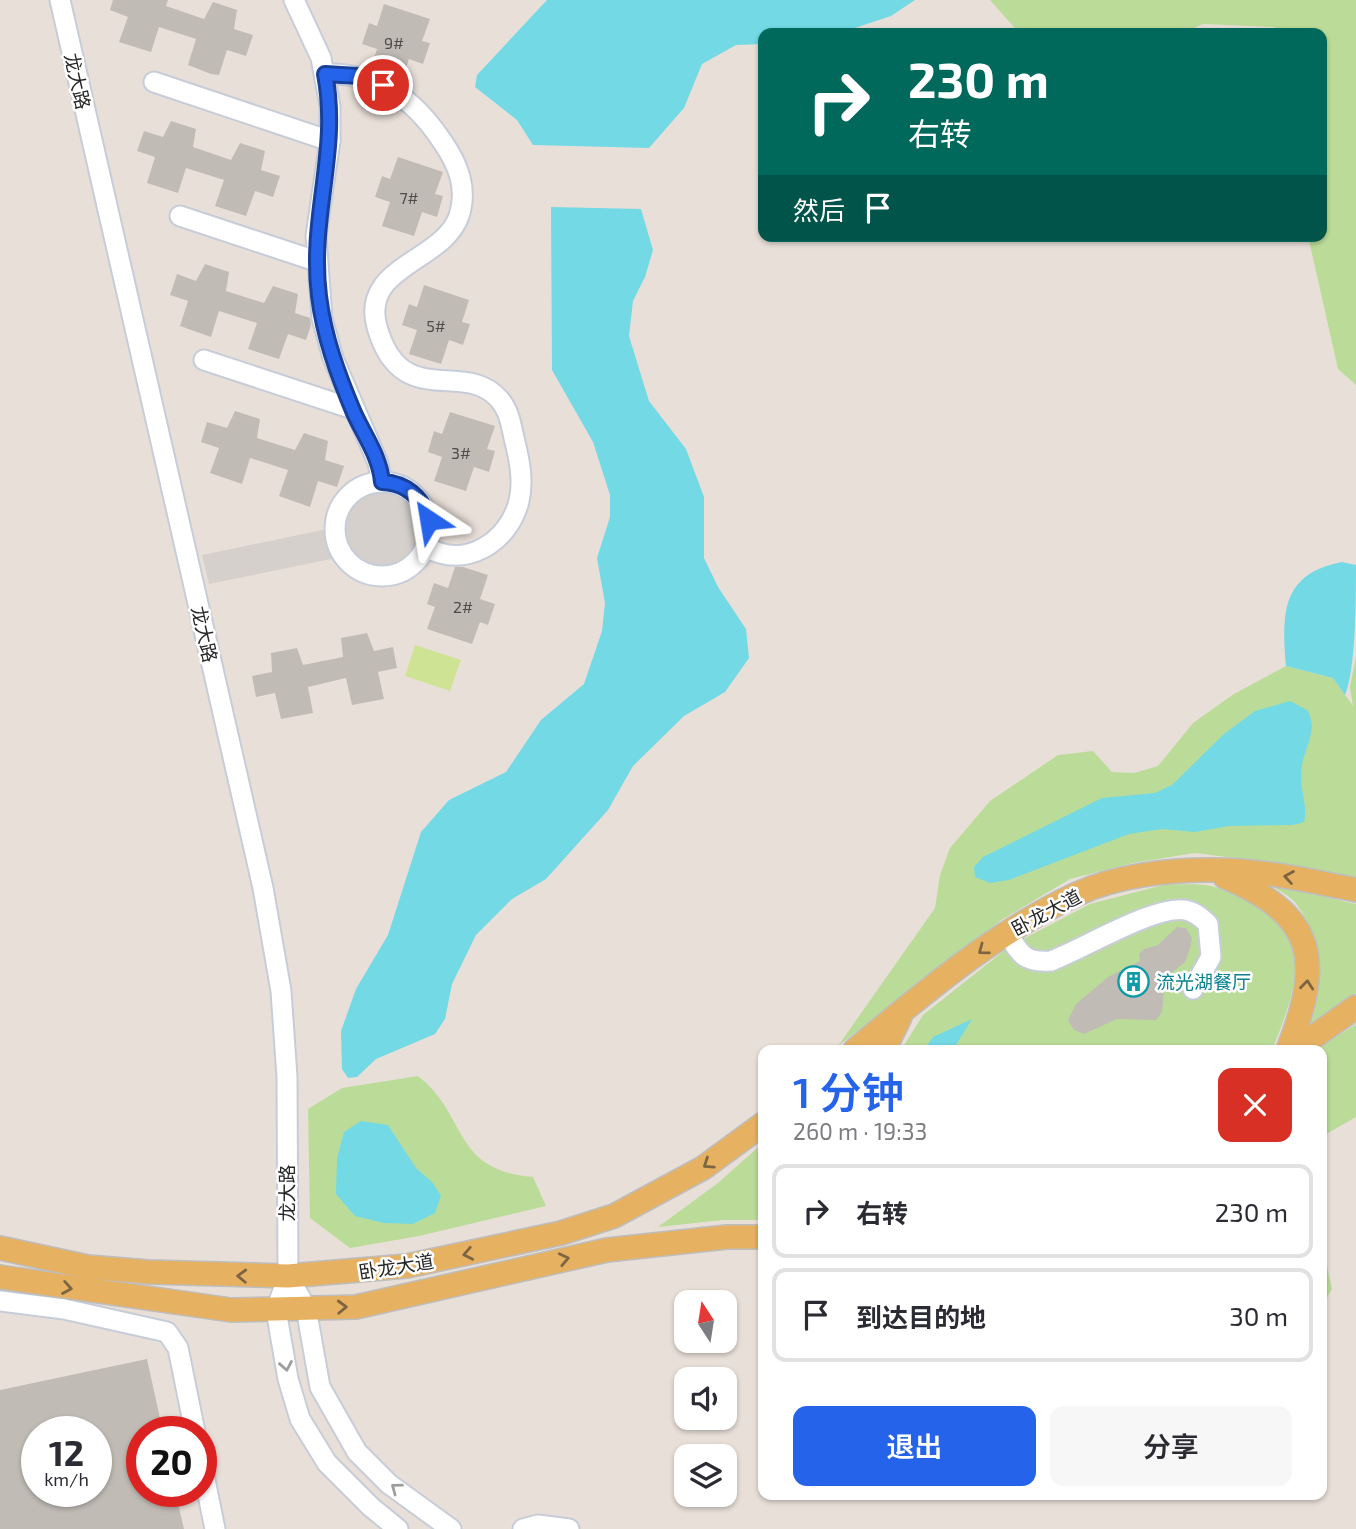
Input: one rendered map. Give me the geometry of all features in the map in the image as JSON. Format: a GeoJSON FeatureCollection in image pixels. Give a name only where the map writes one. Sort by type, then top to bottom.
{"type":"FeatureCollection","features":[{"type":"Feature","properties":{"kind":"main road","name":"卧龙大道"},"geometry":{"type":"LineString","coordinates":[[861,1045],[1006,932],[1080,893],[1143,876],[1209,870],[1286,875],[1356,890]]}},
{"type":"Feature","properties":{"kind":"main road"},"geometry":{"type":"LineString","coordinates":[[1209,870],[1260,891],[1287,913],[1304,947],[1309,977],[1304,1008],[1290,1045]]}},
{"type":"Feature","properties":{"kind":"main road"},"geometry":{"type":"LineString","coordinates":[[1303,1045],[1356,1007]]}},
{"type":"Feature","properties":{"kind":"main road"},"geometry":{"type":"LineString","coordinates":[[886,1045],[902,1011]]}},
{"type":"Feature","properties":{"kind":"main road","name":"卧龙大道"},"geometry":{"type":"LineString","coordinates":[[0,1248],[89,1267],[288,1276],[348,1273],[433,1261],[561,1233],[614,1216],[704,1168],[758,1128]]}},
{"type":"Feature","properties":{"kind":"main road","name":"卧龙大道"},"geometry":{"type":"LineString","coordinates":[[0,1277],[231,1310],[356,1307],[607,1250],[727,1237],[758,1237]]}},
{"type":"Feature","properties":{"kind":"street","name":"龙大路"},"geometry":{"type":"LineString","coordinates":[[60,0],[267,912],[281,991],[287,1077],[288,1276]]}},
{"type":"Feature","properties":{"kind":"street"},"geometry":{"type":"LineString","coordinates":[[294,0],[315,40],[325,74],[330,106],[330,141],[318,215],[316,261],[327,339],[353,409],[378,463],[382,482]]}},
{"type":"Feature","properties":{"kind":"street"},"geometry":{"type":"LineString","coordinates":[[325,74],[370,79],[412,103],[453,156],[461,179],[461,208],[455,225],[430,250],[390,277],[377,299],[376,324],[393,359],[409,373],[439,383],[473,383],[499,398],[511,424],[521,491],[510,524],[483,550],[454,556],[426,547]]}},
{"type":"Feature","properties":{"kind":"street"},"geometry":{"type":"LineString","coordinates":[[154,82],[330,141]]}},
{"type":"Feature","properties":{"kind":"street"},"geometry":{"type":"LineString","coordinates":[[180,216],[316,261]]}},
{"type":"Feature","properties":{"kind":"street"},"geometry":{"type":"LineString","coordinates":[[204,360],[353,409]]}},
{"type":"Feature","properties":{"kind":"street"},"geometry":{"type":"LineString","coordinates":[[382,482],[406,488],[421,501],[429,520],[426,547],[414,565],[387,576],[358,570],[343,557],[335,539],[338,510],[359,488],[382,482]]}},
{"type":"Feature","properties":{"kind":"street"},"geometry":{"type":"LineString","coordinates":[[1006,932],[1021,955],[1033,963],[1051,961],[1157,913],[1182,909],[1197,913],[1208,924],[1211,957],[1194,989]]}},
{"type":"Feature","properties":{"kind":"street"},"geometry":{"type":"LineString","coordinates":[[288,1276],[306,1308],[320,1387],[357,1452],[389,1484],[451,1529]]}},
{"type":"Feature","properties":{"kind":"street"},"geometry":{"type":"LineString","coordinates":[[288,1276],[276,1310],[288,1379],[300,1419],[327,1463],[371,1507],[398,1529]]}},
{"type":"Feature","properties":{"kind":"street"},"geometry":{"type":"LineString","coordinates":[[0,1301],[64,1309],[167,1332],[178,1348],[192,1416]]}},
{"type":"Feature","properties":{"kind":"street"},"geometry":{"type":"LineString","coordinates":[[211,1507],[215,1529]]}},
{"type":"Feature","properties":{"kind":"street"},"geometry":{"type":"LineString","coordinates":[[523,1529],[538,1525],[569,1529]]}},
{"type":"Feature","properties":{"kind":"green space"},"geometry":{"type":"Polygon","coordinates":[[[990,0],[1356,0],[1356,385],[1338,369],[1309,242],[1327,242],[1327,28],[1203,24],[1194,28],[1015,28],[990,0]]]}},
{"type":"Feature","properties":{"kind":"green space"},"geometry":{"type":"Polygon","coordinates":[[[415,645],[461,660],[450,691],[405,676],[415,645]]]}},
{"type":"Feature","properties":{"kind":"green space"},"geometry":{"type":"Polygon","coordinates":[[[1356,656],[1356,878],[1282,864],[1195,853],[1133,863],[1070,879],[1003,919],[839,1045],[935,908],[940,875],[950,848],[990,801],[1058,755],[1093,751],[1112,772],[1134,773],[1158,766],[1193,723],[1234,694],[1286,666],[1333,678],[1353,706],[1350,687],[1356,656]]]}},
{"type":"Feature","properties":{"kind":"green space"},"geometry":{"type":"Polygon","coordinates":[[[1266,883],[1356,904],[1356,993],[1309,1029],[1319,981],[1313,934],[1294,902],[1266,883]]]}},
{"type":"Feature","properties":{"kind":"green space"},"geometry":{"type":"Polygon","coordinates":[[[1167,884],[1211,886],[1256,905],[1280,927],[1289,940],[1294,955],[1292,992],[1274,1045],[904,1045],[923,1015],[1010,946],[1090,904],[1167,884]]]}},
{"type":"Feature","properties":{"kind":"green space"},"geometry":{"type":"Polygon","coordinates":[[[1356,1024],[1356,1117],[1327,1134],[1327,1045],[1324,1045],[1356,1024]]]}},
{"type":"Feature","properties":{"kind":"green space"},"geometry":{"type":"Polygon","coordinates":[[[418,1076],[446,1108],[474,1153],[488,1164],[507,1172],[533,1177],[546,1206],[419,1236],[350,1248],[310,1218],[308,1109],[342,1088],[418,1076]]]}},
{"type":"Feature","properties":{"kind":"green space"},"geometry":{"type":"Polygon","coordinates":[[[758,1147],[758,1220],[723,1220],[658,1227],[718,1183],[758,1147]]]}},
{"type":"Feature","properties":{"kind":"green space"},"geometry":{"type":"Polygon","coordinates":[[[1327,1267],[1332,1289],[1327,1298],[1327,1267]]]}},
{"type":"Feature","properties":{"kind":"shaded area"},"geometry":{"type":"Polygon","coordinates":[[[382,486],[406,493],[418,505],[425,529],[418,553],[406,565],[382,572],[358,565],[346,553],[339,529],[346,505],[358,493],[382,486]]]}},
{"type":"Feature","properties":{"kind":"shaded area"},"geometry":{"type":"Polygon","coordinates":[[[327,529],[336,558],[209,584],[202,555],[327,529]]]}},
{"type":"Feature","properties":{"kind":"water"},"geometry":{"type":"Polygon","coordinates":[[[547,0],[915,0],[891,16],[855,28],[758,28],[758,44],[736,45],[702,64],[684,108],[649,148],[533,145],[517,120],[475,87],[477,75],[547,0]]]}},
{"type":"Feature","properties":{"kind":"water"},"geometry":{"type":"Polygon","coordinates":[[[551,207],[641,209],[653,250],[645,277],[633,301],[629,336],[649,401],[686,449],[704,497],[704,558],[718,587],[746,629],[749,658],[725,692],[684,716],[633,766],[608,810],[546,879],[512,899],[476,935],[452,984],[445,1019],[435,1034],[376,1059],[357,1077],[348,1078],[342,1069],[341,1031],[356,989],[388,935],[421,832],[449,800],[506,772],[541,720],[584,684],[602,631],[605,603],[597,558],[610,517],[610,495],[593,442],[552,370],[551,207]]]}},
{"type":"Feature","properties":{"kind":"water"},"geometry":{"type":"Polygon","coordinates":[[[1342,562],[1356,565],[1353,651],[1345,695],[1333,678],[1286,666],[1284,629],[1286,613],[1296,586],[1322,568],[1342,562]]]}},
{"type":"Feature","properties":{"kind":"water"},"geometry":{"type":"Polygon","coordinates":[[[1290,701],[1307,710],[1312,725],[1301,773],[1304,822],[1293,825],[1229,826],[1195,832],[1162,829],[1129,834],[1009,880],[990,883],[975,877],[974,867],[983,857],[1102,798],[1155,793],[1172,785],[1224,734],[1255,711],[1290,701]]]}},
{"type":"Feature","properties":{"kind":"water"},"geometry":{"type":"Polygon","coordinates":[[[972,1019],[956,1045],[927,1045],[933,1037],[972,1019]]]}},
{"type":"Feature","properties":{"kind":"water"},"geometry":{"type":"Polygon","coordinates":[[[361,1121],[388,1125],[416,1168],[433,1183],[441,1196],[435,1213],[413,1224],[384,1223],[355,1216],[336,1194],[337,1158],[344,1132],[361,1121]]]}},
{"type":"Feature","properties":{"kind":"building"},"geometry":{"type":"Polygon","coordinates":[[[113,0],[168,0],[166,6],[204,19],[213,2],[237,10],[234,29],[253,35],[246,56],[227,50],[219,75],[188,65],[196,39],[159,27],[151,52],[119,42],[128,17],[110,10],[113,0]]]}},
{"type":"Feature","properties":{"kind":"building"},"geometry":{"type":"Polygon","coordinates":[[[384,4],[430,19],[422,41],[430,43],[423,64],[409,59],[401,82],[371,68],[377,49],[362,44],[369,23],[377,26],[384,4]]]}},
{"type":"Feature","properties":{"kind":"building"},"geometry":{"type":"Polygon","coordinates":[[[171,121],[196,129],[193,147],[231,160],[240,143],[265,151],[261,170],[280,176],[273,197],[255,191],[246,216],[215,206],[224,180],[186,168],[178,193],[147,183],[155,157],[137,151],[144,131],[163,137],[171,121]]]}},
{"type":"Feature","properties":{"kind":"building"},"geometry":{"type":"Polygon","coordinates":[[[398,157],[443,172],[435,194],[443,196],[437,217],[422,212],[414,236],[382,226],[390,202],[375,197],[382,176],[390,179],[398,157]]]}},
{"type":"Feature","properties":{"kind":"building"},"geometry":{"type":"Polygon","coordinates":[[[205,264],[229,272],[226,291],[264,303],[273,286],[298,294],[295,313],[310,318],[311,325],[306,340],[288,334],[279,359],[248,349],[257,323],[219,311],[211,337],[180,326],[188,301],[170,295],[177,274],[196,281],[205,264]]]}},
{"type":"Feature","properties":{"kind":"building"},"geometry":{"type":"Polygon","coordinates":[[[424,285],[469,300],[462,322],[470,324],[463,345],[449,340],[441,364],[409,354],[417,330],[402,325],[409,304],[417,307],[424,285]]]}},
{"type":"Feature","properties":{"kind":"building"},"geometry":{"type":"Polygon","coordinates":[[[235,411],[260,419],[257,438],[295,450],[304,433],[328,441],[325,460],[344,466],[337,487],[318,481],[310,507],[279,496],[288,470],[250,458],[242,484],[210,473],[219,448],[201,442],[207,422],[227,428],[235,411]]]}},
{"type":"Feature","properties":{"kind":"building"},"geometry":{"type":"Polygon","coordinates":[[[450,412],[495,426],[487,449],[495,451],[489,472],[474,467],[466,491],[434,481],[442,457],[428,452],[434,431],[442,434],[450,412]]]}},
{"type":"Feature","properties":{"kind":"building"},"geometry":{"type":"Polygon","coordinates":[[[455,567],[488,575],[480,599],[495,604],[488,625],[480,622],[472,644],[427,629],[435,607],[427,604],[434,583],[448,588],[455,567]]]}},
{"type":"Feature","properties":{"kind":"building"},"geometry":{"type":"Polygon","coordinates":[[[367,633],[374,651],[393,647],[397,668],[378,672],[384,699],[352,705],[346,678],[308,687],[313,713],[281,719],[275,693],[256,697],[252,676],[272,672],[271,653],[297,648],[303,665],[343,657],[341,638],[367,633]]]}},
{"type":"Feature","properties":{"kind":"building","name":"流光湖餐厅"},"geometry":{"type":"Polygon","coordinates":[[[1177,927],[1186,928],[1192,938],[1190,949],[1185,962],[1165,978],[1162,1012],[1156,1020],[1117,1019],[1084,1034],[1074,1030],[1068,1020],[1076,1004],[1108,977],[1140,961],[1139,954],[1144,949],[1158,945],[1177,927]]]}},
{"type":"Feature","properties":{"kind":"building"},"geometry":{"type":"Polygon","coordinates":[[[147,1359],[159,1416],[126,1416],[126,1507],[179,1507],[184,1529],[0,1529],[0,1390],[147,1359]]]}},
{"type":"Feature","properties":{"kind":"place","name":"流光湖餐厅"},"geometry":{"type":"Point","coordinates":[1133,981]}},
{"type":"Feature","properties":{"kind":"route"},"geometry":{"type":"LineString","coordinates":[[383,85],[358,76],[325,74],[331,124],[318,215],[316,257],[319,296],[333,358],[353,410],[378,463],[382,482],[397,484],[414,494],[421,501],[429,520]]}}]}
